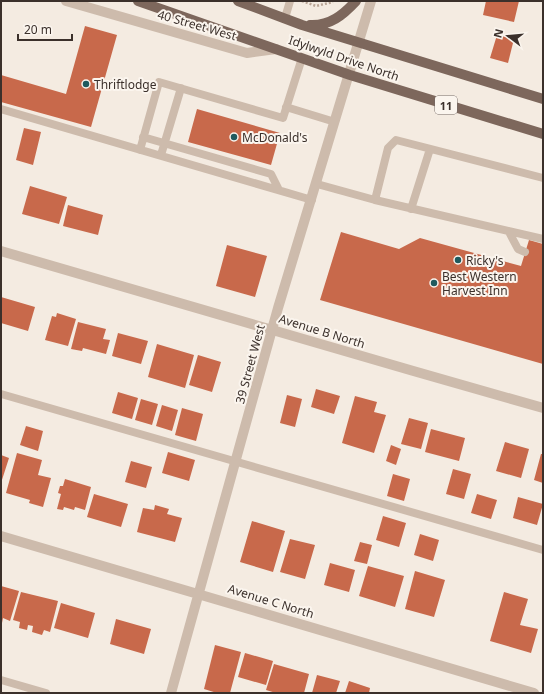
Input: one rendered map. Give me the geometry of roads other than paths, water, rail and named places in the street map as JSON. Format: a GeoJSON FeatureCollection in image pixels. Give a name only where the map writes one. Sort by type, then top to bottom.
{"type":"FeatureCollection","features":[{"type":"Feature","properties":{"kind":"main road","name":"Idylwyld Drive North"},"geometry":{"type":"LineString","coordinates":[[138,1],[350,75],[543,134]]}},
{"type":"Feature","properties":{"kind":"main road","name":"Idylwyld Drive North"},"geometry":{"type":"LineString","coordinates":[[238,1],[302,25],[543,99]]}},
{"type":"Feature","properties":{"kind":"main road"},"geometry":{"type":"LineString","coordinates":[[302,25],[320,26],[329,23],[346,12],[356,1]]}},
{"type":"Feature","properties":{"kind":"street","name":"40 Street West"},"geometry":{"type":"LineString","coordinates":[[66,1],[247,53],[276,49]]}},
{"type":"Feature","properties":{"kind":"street","name":"39 Street West"},"geometry":{"type":"LineString","coordinates":[[171,693],[272,330],[350,75],[371,1]]}},
{"type":"Feature","properties":{"kind":"street","name":"Avenue B North"},"geometry":{"type":"LineString","coordinates":[[1,251],[296,338],[543,408]]}},
{"type":"Feature","properties":{"kind":"street","name":"Avenue C North"},"geometry":{"type":"LineString","coordinates":[[1,536],[534,693]]}},
{"type":"Feature","properties":{"kind":"lane"},"geometry":{"type":"LineString","coordinates":[[284,18],[290,1]]}},
{"type":"Feature","properties":{"kind":"lane"},"geometry":{"type":"LineString","coordinates":[[140,150],[159,82],[283,118],[302,58]]}},
{"type":"Feature","properties":{"kind":"lane"},"geometry":{"type":"LineString","coordinates":[[161,156],[181,88]]}},
{"type":"Feature","properties":{"kind":"lane"},"geometry":{"type":"LineString","coordinates":[[286,107],[335,122]]}},
{"type":"Feature","properties":{"kind":"lane"},"geometry":{"type":"LineString","coordinates":[[1,109],[312,200]]}},
{"type":"Feature","properties":{"kind":"lane"},"geometry":{"type":"LineString","coordinates":[[143,137],[271,174],[279,190]]}},
{"type":"Feature","properties":{"kind":"lane"},"geometry":{"type":"LineString","coordinates":[[375,200],[388,148],[396,140],[543,178]]}},
{"type":"Feature","properties":{"kind":"lane"},"geometry":{"type":"LineString","coordinates":[[412,210],[430,149]]}},
{"type":"Feature","properties":{"kind":"lane"},"geometry":{"type":"LineString","coordinates":[[317,184],[412,210],[543,238]]}},
{"type":"Feature","properties":{"kind":"lane"},"geometry":{"type":"LineString","coordinates":[[510,232],[518,249],[525,252]]}},
{"type":"Feature","properties":{"kind":"lane"},"geometry":{"type":"LineString","coordinates":[[1,394],[543,550]]}},
{"type":"Feature","properties":{"kind":"lane"},"geometry":{"type":"LineString","coordinates":[[1,680],[46,693]]}},
{"type":"Feature","properties":{"kind":"place","name":"Thriftlodge"},"geometry":{"type":"Point","coordinates":[86,84]}},
{"type":"Feature","properties":{"kind":"place","name":"McDonald's"},"geometry":{"type":"Point","coordinates":[234,137]}},
{"type":"Feature","properties":{"kind":"place","name":"Ricky's"},"geometry":{"type":"Point","coordinates":[458,260]}},
{"type":"Feature","properties":{"kind":"place","name":"Best Western Harvest Inn"},"geometry":{"type":"Point","coordinates":[434,283]}}]}
